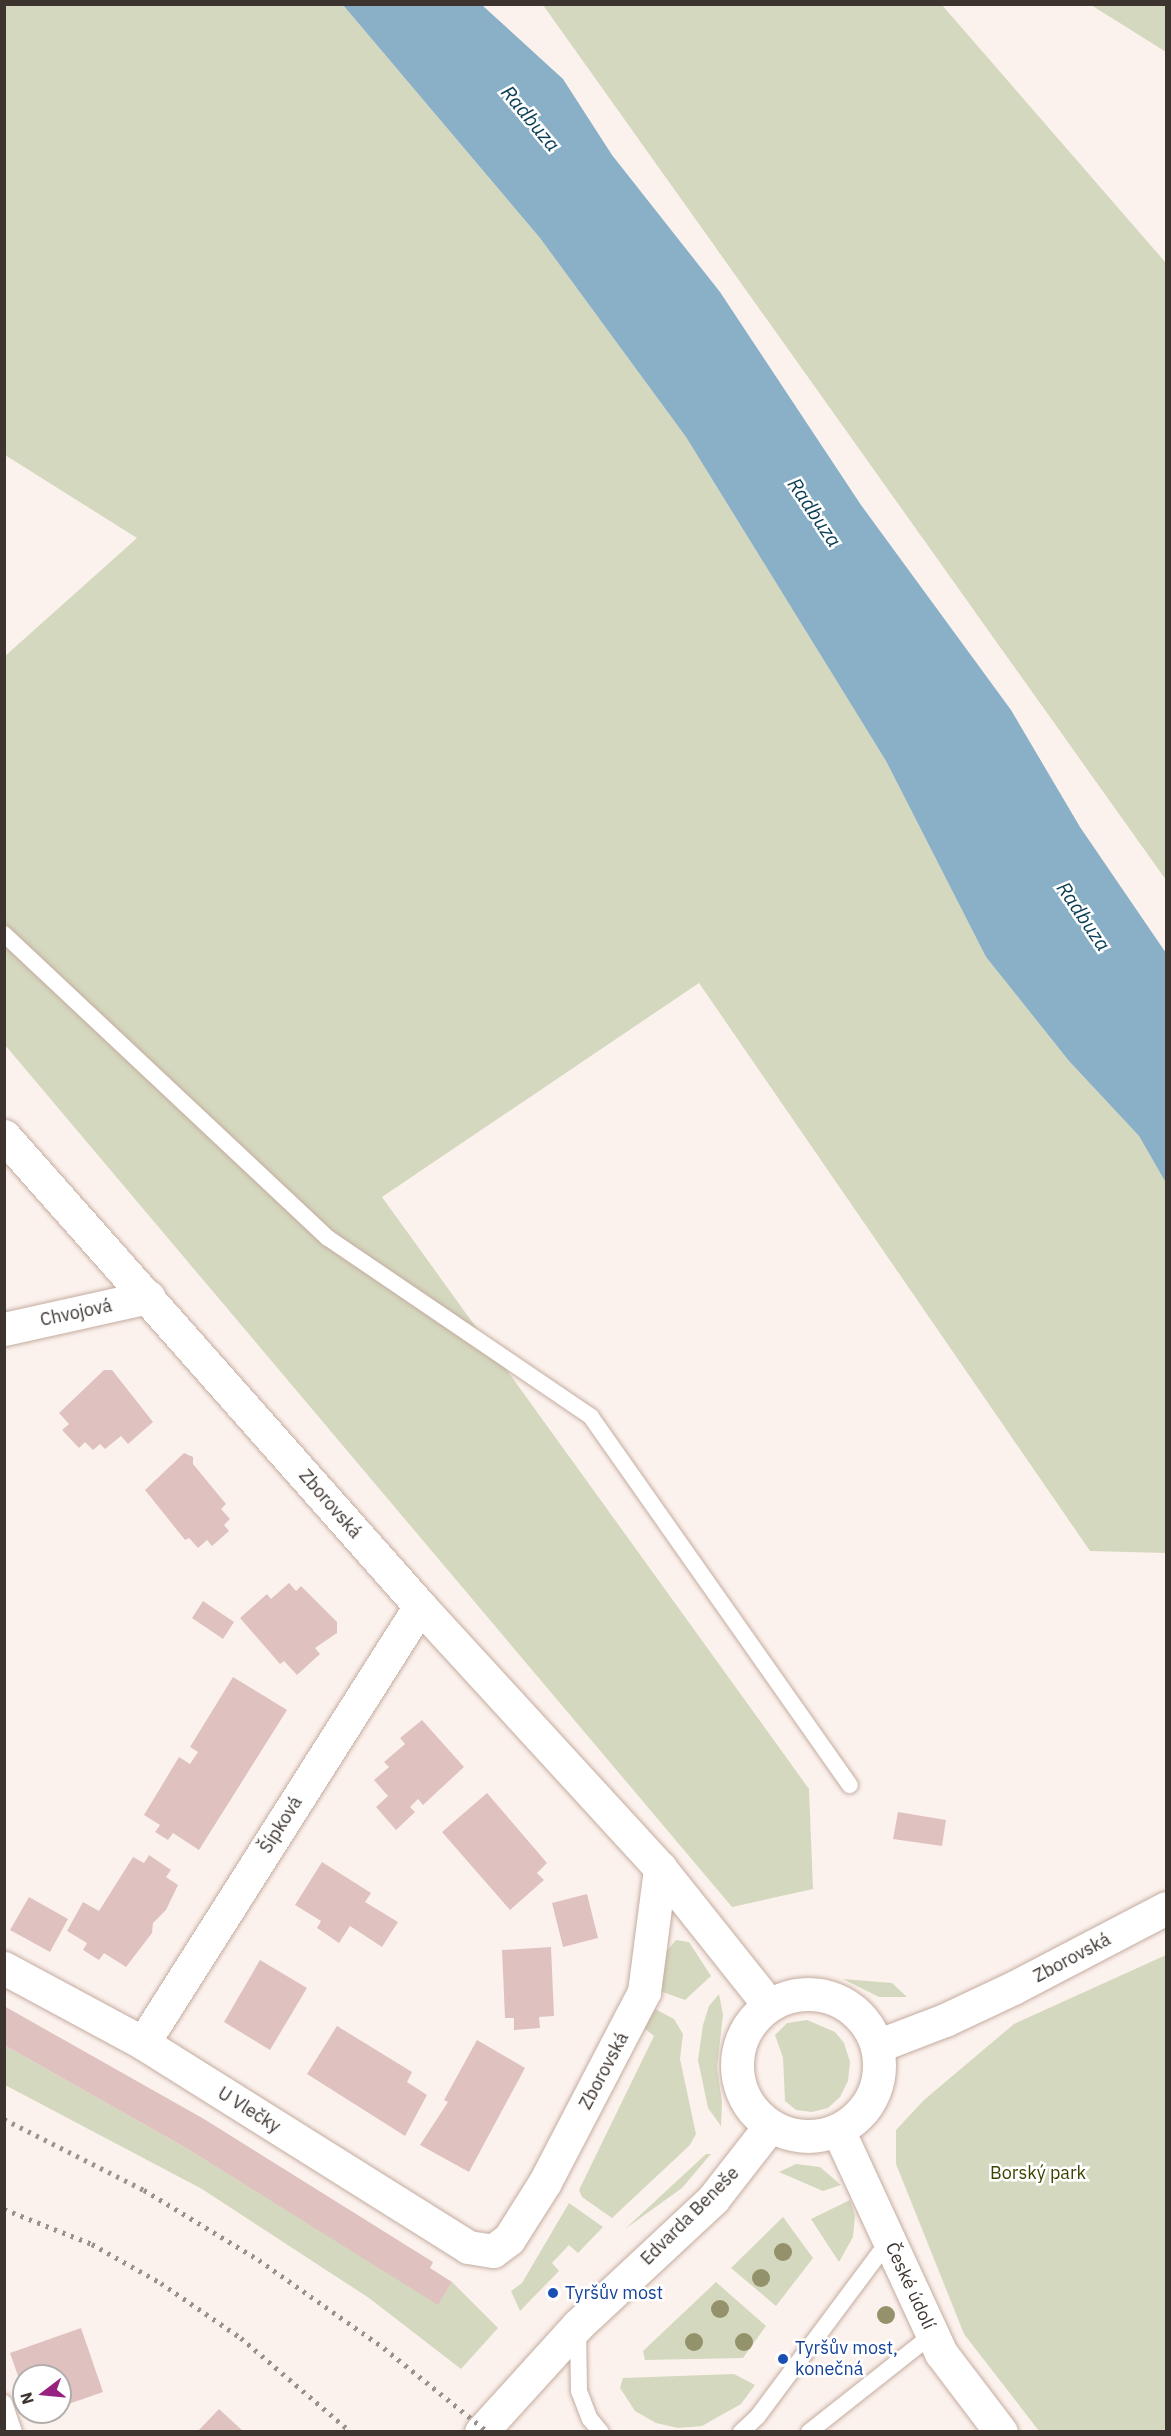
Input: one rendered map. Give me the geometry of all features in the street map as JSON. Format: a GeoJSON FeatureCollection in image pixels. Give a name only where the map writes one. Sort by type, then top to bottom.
{"type":"FeatureCollection","features":[{"type":"Feature","properties":{"kind":"street","name":"Zborovská"},"geometry":{"type":"LineString","coordinates":[[4,1136],[420,1606],[660,1868],[769,2005]]}},
{"type":"Feature","properties":{"kind":"street","name":"Chvojová"},"geometry":{"type":"LineString","coordinates":[[4,1329],[148,1297]]}},
{"type":"Feature","properties":{"kind":"street","name":"Šípková"},"geometry":{"type":"LineString","coordinates":[[143,2043],[420,1606]]}},
{"type":"Feature","properties":{"kind":"street","name":"Zborovská"},"geometry":{"type":"LineString","coordinates":[[493,2251],[509,2239],[545,2182],[644,1992],[660,1868]]}},
{"type":"Feature","properties":{"kind":"street","name":"Zborovská"},"geometry":{"type":"LineString","coordinates":[[877,2046],[945,2020],[1015,1987],[1167,1908]]}},
{"type":"Feature","properties":{"kind":"street","name":"U Vlečky"},"geometry":{"type":"LineString","coordinates":[[4,1968],[143,2043],[468,2247],[493,2251]]}},
{"type":"Feature","properties":{"kind":"street"},"geometry":{"type":"LineString","coordinates":[[803,1994],[838,2000],[859,2015],[877,2046],[879,2071],[873,2095],[858,2116],[838,2130],[803,2136],[770,2126],[746,2099],[736,2065],[745,2031],[769,2005],[803,1994]]}},
{"type":"Feature","properties":{"kind":"street","name":"Edvarda Beneše"},"geometry":{"type":"LineString","coordinates":[[481,2432],[578,2325],[713,2199],[770,2126]]}},
{"type":"Feature","properties":{"kind":"street","name":"České údolí"},"geometry":{"type":"LineString","coordinates":[[838,2130],[941,2353],[1001,2432]]}},
{"type":"Feature","properties":{"kind":"lane"},"geometry":{"type":"LineString","coordinates":[[4,934],[328,1238],[591,1417],[850,1785]]}},
{"type":"Feature","properties":{"kind":"lane"},"geometry":{"type":"LineString","coordinates":[[741,2432],[758,2416],[889,2240]]}},
{"type":"Feature","properties":{"kind":"lane"},"geometry":{"type":"LineString","coordinates":[[578,2325],[579,2391],[590,2419],[602,2432]]}},
{"type":"Feature","properties":{"kind":"lane"},"geometry":{"type":"LineString","coordinates":[[809,2432],[933,2334]]}},
{"type":"Feature","properties":{"kind":"lane"},"geometry":{"type":"LineString","coordinates":[[4,2403],[14,2432]]}},
{"type":"Feature","properties":{"kind":"green space"},"geometry":{"type":"Polygon","coordinates":[[[5,5],[343,5],[540,238],[686,437],[886,761],[986,957],[1069,1061],[1139,1136],[1166,1183],[1166,1553],[1090,1551],[699,983],[382,1197],[809,1789],[813,1889],[732,1907],[5,1045],[4,657],[137,538],[5,455],[5,5]]]}},
{"type":"Feature","properties":{"kind":"green space"},"geometry":{"type":"Polygon","coordinates":[[[543,5],[942,5],[1166,263],[1166,880],[543,5]]]}},
{"type":"Feature","properties":{"kind":"green space"},"geometry":{"type":"Polygon","coordinates":[[[1091,5],[1166,5],[1166,52],[1091,5]]]}},
{"type":"Feature","properties":{"kind":"green space"},"geometry":{"type":"Polygon","coordinates":[[[676,1940],[689,1942],[711,1976],[685,2000],[660,1991],[667,1951],[676,1940]]]}},
{"type":"Feature","properties":{"kind":"green space","name":"Borský park"},"geometry":{"type":"Polygon","coordinates":[[[1166,1955],[1166,2431],[1039,2431],[964,2334],[896,2164],[896,2130],[924,2100],[1014,2024],[1166,1955]]]}},
{"type":"Feature","properties":{"kind":"green space"},"geometry":{"type":"Polygon","coordinates":[[[843,1979],[892,1983],[907,1997],[879,1997],[843,1979]]]}},
{"type":"Feature","properties":{"kind":"green space"},"geometry":{"type":"Polygon","coordinates":[[[719,1994],[723,2015],[717,2067],[722,2102],[721,2126],[708,2108],[698,2060],[703,2025],[709,2006],[719,1994]]]}},
{"type":"Feature","properties":{"kind":"green space"},"geometry":{"type":"Polygon","coordinates":[[[655,2009],[674,2019],[683,2034],[680,2059],[696,2134],[690,2145],[612,2218],[582,2197],[579,2190],[654,2036],[644,2028],[655,2009]]]}},
{"type":"Feature","properties":{"kind":"green space"},"geometry":{"type":"Polygon","coordinates":[[[807,2020],[835,2032],[844,2043],[850,2062],[848,2081],[840,2097],[828,2108],[812,2112],[796,2110],[785,2101],[783,2058],[775,2035],[787,2023],[807,2020]]]}},
{"type":"Feature","properties":{"kind":"green space"},"geometry":{"type":"Polygon","coordinates":[[[4,2045],[186,2148],[438,2304],[452,2282],[498,2328],[461,2369],[369,2298],[202,2189],[5,2085],[4,2045]]]}},
{"type":"Feature","properties":{"kind":"green space"},"geometry":{"type":"Polygon","coordinates":[[[706,2154],[711,2154],[682,2188],[625,2229],[706,2154]]]}},
{"type":"Feature","properties":{"kind":"green space"},"geometry":{"type":"Polygon","coordinates":[[[796,2164],[820,2167],[841,2185],[823,2191],[779,2172],[796,2164]]]}},
{"type":"Feature","properties":{"kind":"green space"},"geometry":{"type":"Polygon","coordinates":[[[850,2200],[855,2215],[853,2237],[839,2262],[811,2219],[850,2200]]]}},
{"type":"Feature","properties":{"kind":"green space"},"geometry":{"type":"Polygon","coordinates":[[[569,2203],[603,2227],[578,2253],[569,2245],[552,2263],[559,2271],[520,2311],[511,2291],[522,2283],[569,2203]]]}},
{"type":"Feature","properties":{"kind":"green space"},"geometry":{"type":"Polygon","coordinates":[[[783,2217],[813,2258],[776,2306],[731,2268],[783,2217]]]}},
{"type":"Feature","properties":{"kind":"green space"},"geometry":{"type":"Polygon","coordinates":[[[716,2282],[766,2326],[743,2358],[645,2360],[643,2351],[716,2282]]]}},
{"type":"Feature","properties":{"kind":"green space"},"geometry":{"type":"Polygon","coordinates":[[[734,2374],[755,2385],[741,2404],[702,2426],[678,2428],[656,2423],[635,2411],[620,2388],[623,2378],[734,2374]]]}},
{"type":"Feature","properties":{"kind":"water","name":"Radbuza"},"geometry":{"type":"Polygon","coordinates":[[[343,5],[482,5],[563,79],[612,155],[720,292],[861,505],[1011,710],[1080,827],[1166,953],[1166,1183],[1139,1136],[1069,1061],[986,957],[886,761],[686,437],[540,238],[343,5]]]}},
{"type":"Feature","properties":{"kind":"building"},"geometry":{"type":"Polygon","coordinates":[[[104,1370],[112,1370],[153,1422],[128,1444],[121,1436],[105,1449],[100,1444],[93,1450],[85,1442],[79,1448],[62,1430],[69,1424],[59,1413],[104,1370]]]}},
{"type":"Feature","properties":{"kind":"building"},"geometry":{"type":"Polygon","coordinates":[[[184,1453],[193,1457],[193,1464],[226,1504],[221,1509],[230,1519],[224,1525],[229,1531],[212,1546],[207,1540],[198,1548],[189,1538],[185,1540],[145,1490],[184,1453]]]}},
{"type":"Feature","properties":{"kind":"building"},"geometry":{"type":"Polygon","coordinates":[[[289,1583],[296,1591],[301,1586],[337,1622],[337,1633],[315,1648],[320,1654],[297,1675],[284,1661],[280,1664],[240,1618],[267,1594],[271,1599],[289,1583]]]}},
{"type":"Feature","properties":{"kind":"building"},"geometry":{"type":"Polygon","coordinates":[[[203,1601],[234,1622],[223,1639],[192,1618],[203,1601]]]}},
{"type":"Feature","properties":{"kind":"building"},"geometry":{"type":"Polygon","coordinates":[[[233,1677],[287,1710],[199,1850],[173,1833],[168,1840],[155,1832],[160,1825],[144,1815],[179,1757],[190,1764],[198,1752],[190,1747],[233,1677]]]}},
{"type":"Feature","properties":{"kind":"building"},"geometry":{"type":"Polygon","coordinates":[[[422,1720],[464,1767],[423,1805],[418,1799],[410,1807],[415,1812],[396,1830],[376,1807],[388,1796],[374,1780],[389,1767],[384,1762],[405,1744],[400,1738],[422,1720]]]}},
{"type":"Feature","properties":{"kind":"building"},"geometry":{"type":"Polygon","coordinates":[[[487,1793],[547,1863],[537,1873],[544,1880],[510,1910],[442,1832],[487,1793]]]}},
{"type":"Feature","properties":{"kind":"building"},"geometry":{"type":"Polygon","coordinates":[[[898,1812],[946,1820],[942,1846],[893,1839],[898,1812]]]}},
{"type":"Feature","properties":{"kind":"building"},"geometry":{"type":"Polygon","coordinates":[[[149,1855],[171,1870],[166,1877],[178,1885],[166,1910],[153,1923],[152,1933],[126,1967],[104,1953],[99,1960],[83,1950],[87,1943],[67,1931],[83,1902],[99,1911],[133,1857],[144,1863],[149,1855]]]}},
{"type":"Feature","properties":{"kind":"building"},"geometry":{"type":"Polygon","coordinates":[[[322,1862],[371,1893],[365,1902],[398,1922],[382,1947],[350,1926],[339,1943],[317,1928],[321,1921],[295,1905],[322,1862]]]}},
{"type":"Feature","properties":{"kind":"building"},"geometry":{"type":"Polygon","coordinates":[[[587,1894],[598,1938],[563,1947],[552,1903],[587,1894]]]}},
{"type":"Feature","properties":{"kind":"building"},"geometry":{"type":"Polygon","coordinates":[[[29,1897],[68,1919],[50,1952],[10,1930],[29,1897]]]}},
{"type":"Feature","properties":{"kind":"building"},"geometry":{"type":"Polygon","coordinates":[[[551,1947],[554,2016],[539,2017],[540,2028],[514,2030],[514,2018],[505,2018],[502,1950],[551,1947]]]}},
{"type":"Feature","properties":{"kind":"building"},"geometry":{"type":"Polygon","coordinates":[[[260,1960],[307,1988],[270,2050],[224,2022],[260,1960]]]}},
{"type":"Feature","properties":{"kind":"building"},"geometry":{"type":"Polygon","coordinates":[[[4,2006],[204,2119],[433,2262],[430,2268],[452,2282],[438,2305],[186,2148],[4,2045],[4,2006]]]}},
{"type":"Feature","properties":{"kind":"building"},"geometry":{"type":"Polygon","coordinates":[[[337,2026],[412,2072],[407,2082],[427,2095],[405,2136],[307,2074],[337,2026]]]}},
{"type":"Feature","properties":{"kind":"building"},"geometry":{"type":"Polygon","coordinates":[[[477,2040],[525,2068],[469,2172],[420,2145],[448,2102],[444,2100],[477,2040]]]}},
{"type":"Feature","properties":{"kind":"building"},"geometry":{"type":"Polygon","coordinates":[[[81,2328],[103,2392],[72,2403],[72,2364],[14,2364],[10,2353],[81,2328]]]}},
{"type":"Feature","properties":{"kind":"building"},"geometry":{"type":"Polygon","coordinates":[[[219,2409],[244,2432],[197,2432],[219,2409]]]}},
{"type":"Feature","properties":{"kind":"railway"},"geometry":{"type":"LineString","coordinates":[[4,2119],[144,2190],[259,2260],[384,2348],[488,2432]]}},
{"type":"Feature","properties":{"kind":"railway"},"geometry":{"type":"LineString","coordinates":[[4,2209],[92,2244],[161,2283],[241,2338],[351,2432]]}},
{"type":"Feature","properties":{"kind":"place","name":"Tyršův most"},"geometry":{"type":"Point","coordinates":[553,2293]}},
{"type":"Feature","properties":{"kind":"place","name":"Tyršův most, konečná"},"geometry":{"type":"Point","coordinates":[783,2359]}}]}
